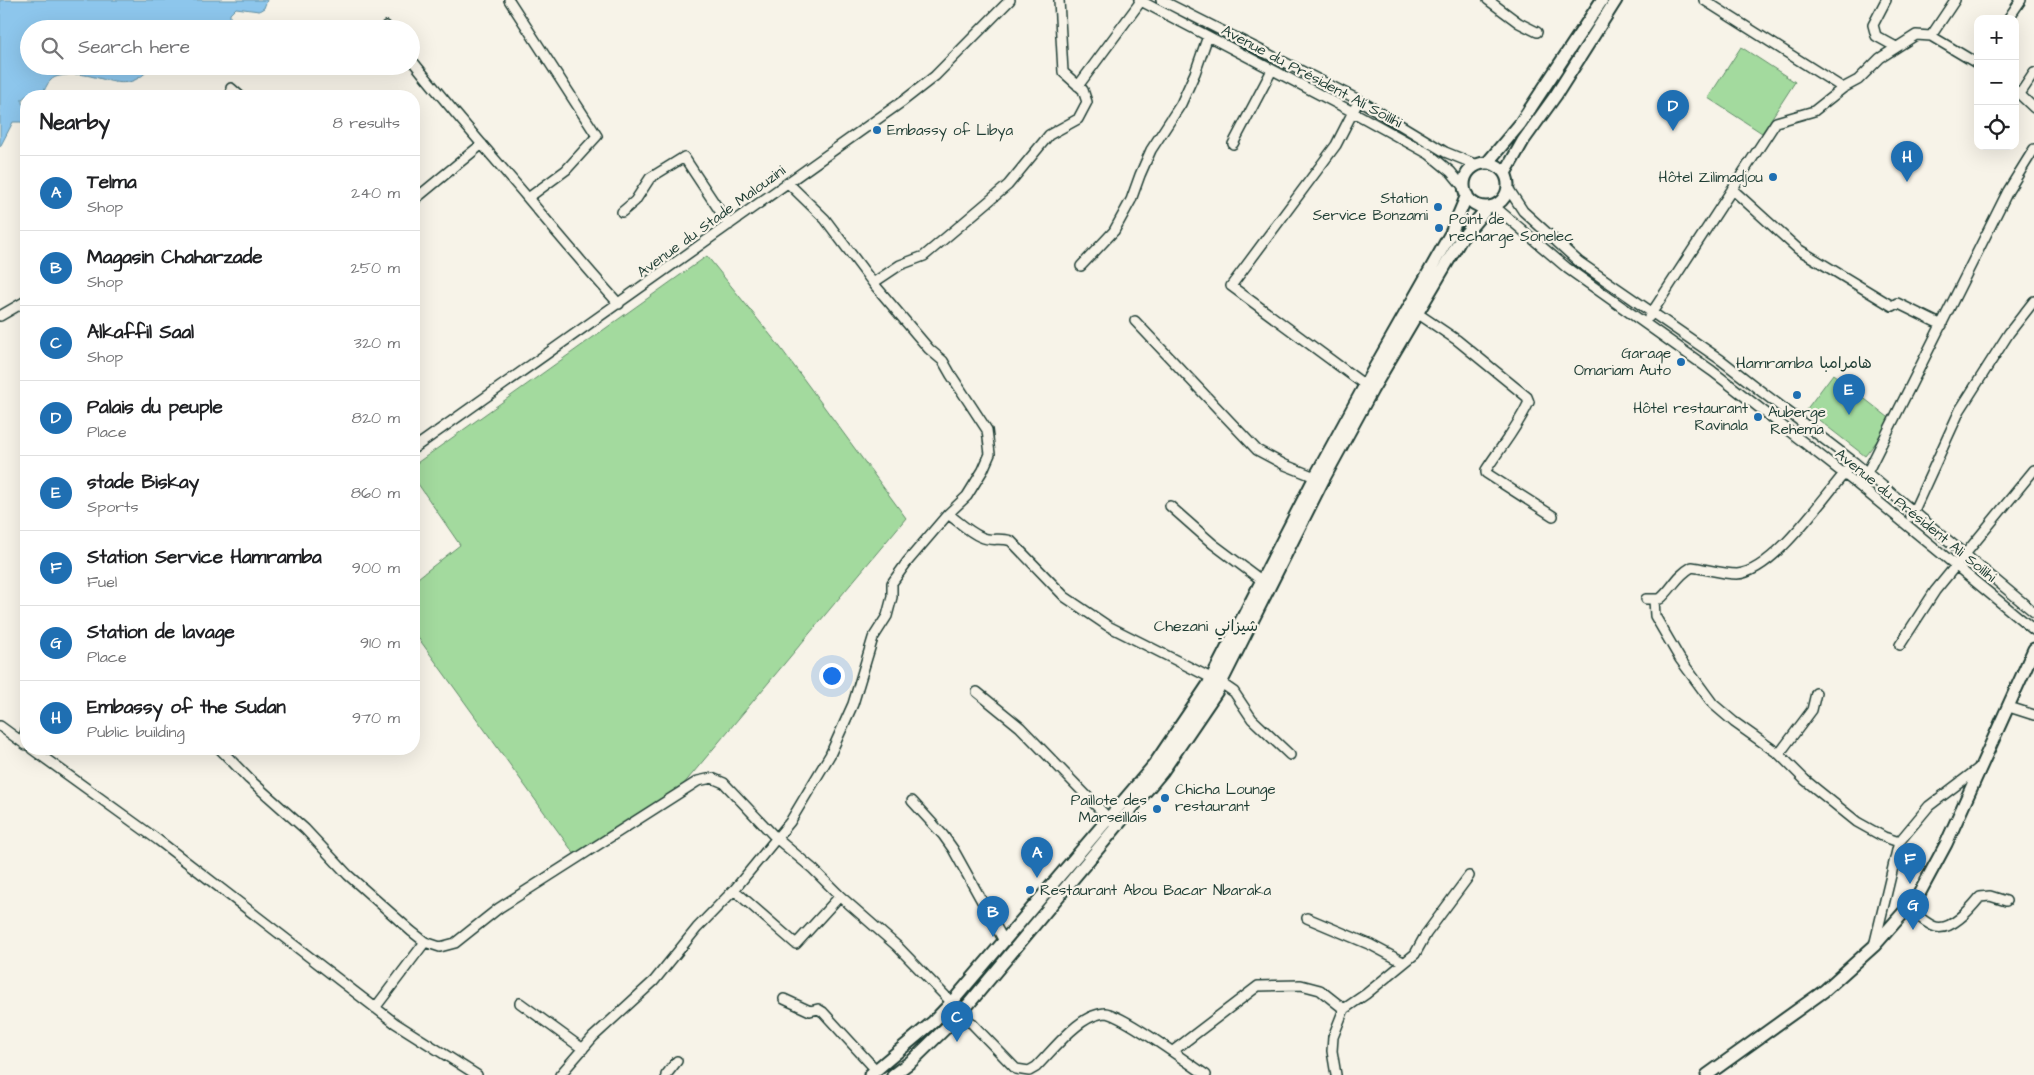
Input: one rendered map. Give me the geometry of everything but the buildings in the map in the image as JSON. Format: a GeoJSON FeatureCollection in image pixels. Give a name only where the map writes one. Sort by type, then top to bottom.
{"type":"FeatureCollection","features":[{"type":"Feature","properties":{"kind":"main road"},"geometry":{"type":"LineString","coordinates":[[899,1074],[962,1012],[1162,772],[1216,681],[1319,479],[1451,233],[1466,192],[1467,175],[1482,164],[1520,124],[1602,0]]}},
{"type":"Feature","properties":{"kind":"main road"},"geometry":{"type":"LineString","coordinates":[[1505,174],[1524,141],[1556,95],[1616,0]]}},
{"type":"Feature","properties":{"kind":"main road"},"geometry":{"type":"LineString","coordinates":[[1369,388],[1461,239],[1491,206],[1504,199],[1508,188],[1505,174],[1498,166],[1482,164]]}},
{"type":"Feature","properties":{"kind":"main road"},"geometry":{"type":"LineString","coordinates":[[1466,192],[1476,204],[1491,206]]}},
{"type":"Feature","properties":{"kind":"main road"},"geometry":{"type":"LineString","coordinates":[[1708,1075],[1824,991],[1874,946],[1918,896],[1941,853],[2034,649]]}},
{"type":"Feature","properties":{"kind":"main road"},"geometry":{"type":"LineString","coordinates":[[873,1073],[933,1022],[952,1002],[1154,766],[1216,681]]}},
{"type":"Feature","properties":{"kind":"street"},"geometry":{"type":"LineString","coordinates":[[509,0],[597,136],[566,170],[528,198]]}},
{"type":"Feature","properties":{"kind":"street","name":"Avenue du Stade Malouzini"},"geometry":{"type":"LineString","coordinates":[[420,444],[903,101],[935,76],[1010,0]]}},
{"type":"Feature","properties":{"kind":"street"},"geometry":{"type":"LineString","coordinates":[[873,284],[900,265],[924,256],[1008,185],[1049,134],[1078,120],[1087,102],[1083,90],[1063,72],[1058,0]]}},
{"type":"Feature","properties":{"kind":"street"},"geometry":{"type":"LineString","coordinates":[[1078,86],[1140,0]]}},
{"type":"Feature","properties":{"kind":"street","name":"Avenue du Président Ali Soilihi"},"geometry":{"type":"LineString","coordinates":[[1140,0],[1354,112],[1429,154],[1451,172],[1466,192]]}},
{"type":"Feature","properties":{"kind":"street","name":"Avenue du Président Ali Soilihi"},"geometry":{"type":"LineString","coordinates":[[1161,0],[1359,100],[1445,152],[1482,164]]}},
{"type":"Feature","properties":{"kind":"street"},"geometry":{"type":"LineString","coordinates":[[1488,0],[1537,32]]}},
{"type":"Feature","properties":{"kind":"street"},"geometry":{"type":"LineString","coordinates":[[1704,0],[1843,88]]}},
{"type":"Feature","properties":{"kind":"street"},"geometry":{"type":"LineString","coordinates":[[1886,0],[1873,25],[1876,36],[1896,47]]}},
{"type":"Feature","properties":{"kind":"street"},"geometry":{"type":"LineString","coordinates":[[1931,36],[1955,0]]}},
{"type":"Feature","properties":{"kind":"street"},"geometry":{"type":"LineString","coordinates":[[2011,15],[2021,0]]}},
{"type":"Feature","properties":{"kind":"street"},"geometry":{"type":"LineString","coordinates":[[1644,324],[1776,122],[1814,111],[1843,88],[1852,85],[1873,63],[1916,35],[1931,36],[1974,60]]}},
{"type":"Feature","properties":{"kind":"street"},"geometry":{"type":"LineString","coordinates":[[1081,266],[1114,231],[1131,200],[1152,150],[1181,104],[1195,73],[1208,36]]}},
{"type":"Feature","properties":{"kind":"street"},"geometry":{"type":"LineString","coordinates":[[420,70],[566,246],[619,304]]}},
{"type":"Feature","properties":{"kind":"street"},"geometry":{"type":"LineString","coordinates":[[1233,144],[1272,70]]}},
{"type":"Feature","properties":{"kind":"street"},"geometry":{"type":"LineString","coordinates":[[2019,91],[2034,73]]}},
{"type":"Feature","properties":{"kind":"street"},"geometry":{"type":"LineString","coordinates":[[2019,93],[2034,108]]}},
{"type":"Feature","properties":{"kind":"street"},"geometry":{"type":"LineString","coordinates":[[1359,100],[1336,145],[1231,286],[1369,388]]}},
{"type":"Feature","properties":{"kind":"street"},"geometry":{"type":"LineString","coordinates":[[420,195],[482,144]]}},
{"type":"Feature","properties":{"kind":"street"},"geometry":{"type":"LineString","coordinates":[[1858,484],[1867,473],[2008,191],[2034,149]]}},
{"type":"Feature","properties":{"kind":"street"},"geometry":{"type":"LineString","coordinates":[[622,212],[635,201],[650,178],[684,156],[729,225]]}},
{"type":"Feature","properties":{"kind":"street"},"geometry":{"type":"LineString","coordinates":[[560,1075],[583,1048],[654,981],[697,928],[734,890],[790,822],[830,755],[853,704],[872,638],[887,616],[892,597],[892,583],[907,562],[948,514],[967,496],[984,470],[990,454],[987,430],[943,361],[929,350],[873,284],[825,219],[788,183]]}},
{"type":"Feature","properties":{"kind":"street","name":"Avenue du Président Ali Soilihi"},"geometry":{"type":"LineString","coordinates":[[1508,188],[1523,211],[1579,262],[1721,360],[1854,462],[2034,612]]}},
{"type":"Feature","properties":{"kind":"street"},"geometry":{"type":"LineString","coordinates":[[1732,189],[1798,249],[1892,306],[1897,303],[1942,325]]}},
{"type":"Feature","properties":{"kind":"street","name":"Avenue du Président Ali Soilihi"},"geometry":{"type":"LineString","coordinates":[[1491,206],[1567,268],[1712,371],[1844,473],[2034,630]]}},
{"type":"Feature","properties":{"kind":"street"},"geometry":{"type":"LineString","coordinates":[[1906,523],[1913,513],[1960,410],[2009,334],[2034,301]]}},
{"type":"Feature","properties":{"kind":"street"},"geometry":{"type":"LineString","coordinates":[[0,316],[20,304]]}},
{"type":"Feature","properties":{"kind":"street"},"geometry":{"type":"LineString","coordinates":[[1417,313],[1457,340],[1527,397],[1528,402],[1518,425],[1491,462],[1486,473],[1553,516]]}},
{"type":"Feature","properties":{"kind":"street"},"geometry":{"type":"LineString","coordinates":[[1135,321],[1257,450],[1285,465],[1319,479]]}},
{"type":"Feature","properties":{"kind":"street"},"geometry":{"type":"LineString","coordinates":[[1854,462],[1783,547],[1754,570],[1737,574],[1692,567],[1679,575],[1671,590],[1660,599],[1650,599],[1655,616],[1680,659],[1706,696],[1724,715],[1779,754],[1805,780],[1857,822],[1884,837],[1899,842]]}},
{"type":"Feature","properties":{"kind":"street"},"geometry":{"type":"LineString","coordinates":[[1900,645],[1926,602],[2034,470]]}},
{"type":"Feature","properties":{"kind":"street"},"geometry":{"type":"LineString","coordinates":[[1170,506],[1213,544],[1265,583]]}},
{"type":"Feature","properties":{"kind":"street"},"geometry":{"type":"LineString","coordinates":[[948,514],[980,537],[992,540],[1002,537],[1011,541],[1065,597],[1108,626],[1234,692],[1252,719],[1290,755]]}},
{"type":"Feature","properties":{"kind":"street"},"geometry":{"type":"LineString","coordinates":[[977,692],[1020,727],[1116,827]]}},
{"type":"Feature","properties":{"kind":"street"},"geometry":{"type":"LineString","coordinates":[[1779,754],[1812,710],[1816,693]]}},
{"type":"Feature","properties":{"kind":"street"},"geometry":{"type":"LineString","coordinates":[[2009,707],[2034,715]]}},
{"type":"Feature","properties":{"kind":"street"},"geometry":{"type":"LineString","coordinates":[[0,726],[20,740]]}},
{"type":"Feature","properties":{"kind":"street"},"geometry":{"type":"LineString","coordinates":[[40,755],[158,840],[395,1023],[477,1075]]}},
{"type":"Feature","properties":{"kind":"street"},"geometry":{"type":"LineString","coordinates":[[226,755],[249,779],[305,829],[348,875],[425,942],[440,947],[455,943],[499,908],[698,781],[712,778],[724,783],[776,838],[813,869],[840,896],[897,946],[1016,1069],[1029,1071],[1036,1067],[1076,1027],[1092,1016],[1105,1013],[1118,1017],[1206,1075]]}},
{"type":"Feature","properties":{"kind":"street"},"geometry":{"type":"LineString","coordinates":[[1874,946],[1899,842],[1929,806],[1979,768]]}},
{"type":"Feature","properties":{"kind":"street"},"geometry":{"type":"LineString","coordinates":[[912,802],[943,835],[953,849],[1004,941]]}},
{"type":"Feature","properties":{"kind":"street"},"geometry":{"type":"LineString","coordinates":[[1336,1075],[1332,1051],[1333,1037],[1344,1009],[1366,994],[1415,954],[1426,934],[1469,876]]}},
{"type":"Feature","properties":{"kind":"street"},"geometry":{"type":"LineString","coordinates":[[734,890],[796,944],[840,896]]}},
{"type":"Feature","properties":{"kind":"street"},"geometry":{"type":"LineString","coordinates":[[1908,908],[1934,927],[1942,928],[1962,917],[1980,897],[1990,896],[2006,901]]}},
{"type":"Feature","properties":{"kind":"street"},"geometry":{"type":"LineString","coordinates":[[1307,918],[1371,945],[1403,962]]}},
{"type":"Feature","properties":{"kind":"street"},"geometry":{"type":"LineString","coordinates":[[376,1008],[425,942]]}},
{"type":"Feature","properties":{"kind":"street"},"geometry":{"type":"LineString","coordinates":[[1173,1052],[1258,986],[1301,984],[1320,990],[1344,1009]]}},
{"type":"Feature","properties":{"kind":"street"},"geometry":{"type":"LineString","coordinates":[[784,999],[810,1011],[818,1009],[823,1012],[873,1073]]}},
{"type":"Feature","properties":{"kind":"street"},"geometry":{"type":"LineString","coordinates":[[520,1003],[583,1048]]}},
{"type":"Feature","properties":{"kind":"street"},"geometry":{"type":"LineString","coordinates":[[889,1060],[899,1074]]}},
{"type":"Feature","properties":{"kind":"street"},"geometry":{"type":"LineString","coordinates":[[666,1075],[677,1061]]}},
{"type":"Feature","properties":{"kind":"green space"},"geometry":{"type":"Polygon","coordinates":[[[1741,47],[1795,82],[1762,133],[1708,98],[1741,47]]]}},
{"type":"Feature","properties":{"kind":"green space"},"geometry":{"type":"Polygon","coordinates":[[[707,256],[780,347],[906,518],[678,791],[578,859],[420,640],[420,576],[460,545],[420,487],[420,461],[707,256]]]}},
{"type":"Feature","properties":{"kind":"green space"},"geometry":{"type":"Polygon","coordinates":[[[1833,374],[1893,421],[1865,456],[1806,410],[1833,374]]]}},
{"type":"Feature","properties":{"kind":"water"},"geometry":{"type":"Polygon","coordinates":[[[0,0],[267,0],[264,8],[259,11],[236,8],[230,14],[230,20],[20,20],[20,75],[66,75],[58,76],[51,80],[44,90],[20,90],[20,122],[13,122],[0,147],[0,0]]]}},
{"type":"Feature","properties":{"kind":"water"},"geometry":{"type":"Polygon","coordinates":[[[84,75],[142,75],[131,81],[121,83],[84,75]]]}},
{"type":"Feature","properties":{"kind":"place","name":"Embassy of Libya"},"geometry":{"type":"Point","coordinates":[877,130]}},
{"type":"Feature","properties":{"kind":"place","name":"Palais du peuple"},"geometry":{"type":"Point","coordinates":[1673,131]}},
{"type":"Feature","properties":{"kind":"place","name":"Hôtel Zilimadjou"},"geometry":{"type":"Point","coordinates":[1773,177]}},
{"type":"Feature","properties":{"kind":"place","name":"Embassy of the Sudan"},"geometry":{"type":"Point","coordinates":[1907,182]}},
{"type":"Feature","properties":{"kind":"place","name":"Station Service Bonzami"},"geometry":{"type":"Point","coordinates":[1438,207]}},
{"type":"Feature","properties":{"kind":"place","name":"Point de recharge Sonelec"},"geometry":{"type":"Point","coordinates":[1439,228]}},
{"type":"Feature","properties":{"kind":"place","name":"Garage Omariam Auto"},"geometry":{"type":"Point","coordinates":[1681,362]}},
{"type":"Feature","properties":{"kind":"place","name":"Auberge Rehema"},"geometry":{"type":"Point","coordinates":[1797,395]}},
{"type":"Feature","properties":{"kind":"place","name":"stade Biskay"},"geometry":{"type":"Point","coordinates":[1849,415]}},
{"type":"Feature","properties":{"kind":"place","name":"Hôtel restaurant Ravinala"},"geometry":{"type":"Point","coordinates":[1758,417]}},
{"type":"Feature","properties":{"kind":"place","name":"Chicha Lounge restaurant"},"geometry":{"type":"Point","coordinates":[1165,798]}},
{"type":"Feature","properties":{"kind":"place","name":"Paillote des Marseillais"},"geometry":{"type":"Point","coordinates":[1157,809]}},
{"type":"Feature","properties":{"kind":"place","name":"Telma"},"geometry":{"type":"Point","coordinates":[1037,878]}},
{"type":"Feature","properties":{"kind":"place","name":"Station Service Hamramba"},"geometry":{"type":"Point","coordinates":[1910,884]}},
{"type":"Feature","properties":{"kind":"place","name":"Restaurant Abou Bacar Nbaraka"},"geometry":{"type":"Point","coordinates":[1030,890]}},
{"type":"Feature","properties":{"kind":"place","name":"Station de lavage"},"geometry":{"type":"Point","coordinates":[1913,930]}},
{"type":"Feature","properties":{"kind":"place","name":"Magasin Chaharzade"},"geometry":{"type":"Point","coordinates":[993,937]}},
{"type":"Feature","properties":{"kind":"place","name":"Alkaffil Saal"},"geometry":{"type":"Point","coordinates":[957,1042]}},
{"type":"Feature","properties":{"kind":"district","name":"Hamramba هامرامبا"},"geometry":{"type":"Point","coordinates":[1804,362]}},
{"type":"Feature","properties":{"kind":"district","name":"Chezani شيزاني"},"geometry":{"type":"Point","coordinates":[1206,625]}}]}
